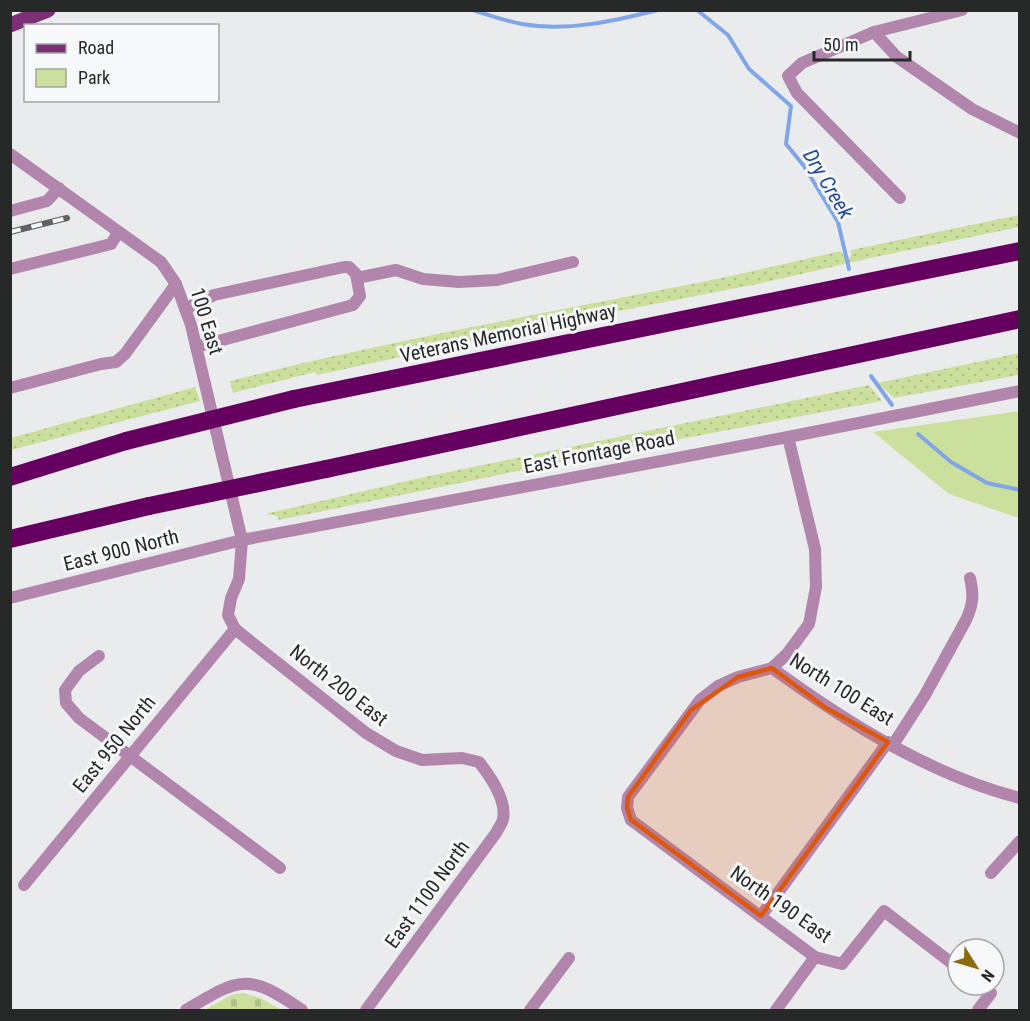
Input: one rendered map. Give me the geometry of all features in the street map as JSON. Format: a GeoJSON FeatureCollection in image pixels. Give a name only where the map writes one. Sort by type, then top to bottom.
{"type":"FeatureCollection","features":[{"type":"Feature","properties":{"kind":"highway","name":"Veterans Memorial Highway"},"geometry":{"type":"LineString","coordinates":[[10,477],[126,441],[294,399],[1020,251]]}},
{"type":"Feature","properties":{"kind":"highway"},"geometry":{"type":"LineString","coordinates":[[10,539],[149,506],[1020,319]]}},
{"type":"Feature","properties":{"kind":"main road"},"geometry":{"type":"LineString","coordinates":[[10,25],[48,10]]}},
{"type":"Feature","properties":{"kind":"street"},"geometry":{"type":"LineString","coordinates":[[900,198],[797,93],[788,76],[802,63],[874,32],[962,10]]}},
{"type":"Feature","properties":{"kind":"street"},"geometry":{"type":"LineString","coordinates":[[874,32],[897,57],[953,96],[996,123],[1020,133]]}},
{"type":"Feature","properties":{"kind":"street","name":"100 East"},"geometry":{"type":"LineString","coordinates":[[10,153],[161,262],[176,284],[196,347],[242,540]]}},
{"type":"Feature","properties":{"kind":"street"},"geometry":{"type":"LineString","coordinates":[[10,211],[47,201],[59,188]]}},
{"type":"Feature","properties":{"kind":"street"},"geometry":{"type":"LineString","coordinates":[[10,269],[111,244],[118,233]]}},
{"type":"Feature","properties":{"kind":"street"},"geometry":{"type":"LineString","coordinates":[[357,279],[396,270],[423,279],[459,282],[496,280],[573,262]]}},
{"type":"Feature","properties":{"kind":"street"},"geometry":{"type":"LineString","coordinates":[[185,309],[214,295],[344,267],[354,270],[357,279],[360,296],[353,305],[196,347]]}},
{"type":"Feature","properties":{"kind":"street"},"geometry":{"type":"LineString","coordinates":[[10,388],[116,362],[125,354],[176,284]]}},
{"type":"Feature","properties":{"kind":"street","name":"East Frontage Road"},"geometry":{"type":"LineString","coordinates":[[242,540],[1020,391]]}},
{"type":"Feature","properties":{"kind":"street","name":"North 100 East"},"geometry":{"type":"LineString","coordinates":[[788,437],[815,549],[816,586],[809,624],[787,654],[772,668],[826,708],[934,768],[975,785],[1020,798]]}},
{"type":"Feature","properties":{"kind":"street"},"geometry":{"type":"LineString","coordinates":[[235,629],[228,615],[231,598],[239,579],[242,540]]}},
{"type":"Feature","properties":{"kind":"street","name":"East 900 North"},"geometry":{"type":"LineString","coordinates":[[10,598],[242,540]]}},
{"type":"Feature","properties":{"kind":"street"},"geometry":{"type":"LineString","coordinates":[[761,916],[925,694],[972,608],[974,594],[970,579]]}},
{"type":"Feature","properties":{"kind":"street","name":"East 950 North"},"geometry":{"type":"LineString","coordinates":[[24,885],[235,629]]}},
{"type":"Feature","properties":{"kind":"street","name":"North 200 East"},"geometry":{"type":"LineString","coordinates":[[235,629],[366,733],[396,751],[422,759],[462,759],[479,762],[493,781],[499,795]]}},
{"type":"Feature","properties":{"kind":"street"},"geometry":{"type":"LineString","coordinates":[[99,657],[79,671],[65,690],[66,703],[79,718],[129,757],[280,868]]}},
{"type":"Feature","properties":{"kind":"street","name":"North 190 East"},"geometry":{"type":"LineString","coordinates":[[772,668],[738,677],[718,686],[700,700],[628,797],[627,808],[631,820],[815,957],[842,964],[884,911],[946,959]]}},
{"type":"Feature","properties":{"kind":"street","name":"East 1100 North"},"geometry":{"type":"LineString","coordinates":[[366,1011],[496,833],[503,819],[499,795]]}},
{"type":"Feature","properties":{"kind":"street"},"geometry":{"type":"LineString","coordinates":[[991,873],[1020,842]]}},
{"type":"Feature","properties":{"kind":"street"},"geometry":{"type":"LineString","coordinates":[[776,1011],[815,957]]}},
{"type":"Feature","properties":{"kind":"street"},"geometry":{"type":"LineString","coordinates":[[530,1011],[569,958]]}},
{"type":"Feature","properties":{"kind":"street"},"geometry":{"type":"LineString","coordinates":[[186,1011],[219,990],[246,983],[263,986],[302,1011]]}},
{"type":"Feature","properties":{"kind":"street"},"geometry":{"type":"LineString","coordinates":[[978,1011],[988,997]]}},
{"type":"Feature","properties":{"kind":"highlighted area"},"geometry":{"type":"Polygon","coordinates":[[[772,668],[826,708],[888,742],[761,916],[631,820],[627,808],[628,797],[691,710],[738,677],[772,668]]]}},
{"type":"Feature","properties":{"kind":"green space"},"geometry":{"type":"Polygon","coordinates":[[[1019,215],[1019,227],[762,283],[578,319],[317,375],[315,372],[233,393],[230,381],[398,342],[701,282],[841,251],[845,258],[851,257],[851,250],[1019,215]]]}},
{"type":"Feature","properties":{"kind":"green space"},"geometry":{"type":"Polygon","coordinates":[[[1019,353],[1019,375],[894,398],[878,383],[1019,353]]]}},
{"type":"Feature","properties":{"kind":"green space"},"geometry":{"type":"Polygon","coordinates":[[[869,385],[882,401],[606,453],[279,520],[277,516],[265,514],[420,478],[869,385]]]}},
{"type":"Feature","properties":{"kind":"green space"},"geometry":{"type":"Polygon","coordinates":[[[195,387],[200,401],[11,450],[11,438],[195,387]]]}},
{"type":"Feature","properties":{"kind":"green space"},"geometry":{"type":"Polygon","coordinates":[[[1019,411],[1019,518],[949,494],[873,432],[1019,411]]]}},
{"type":"Feature","properties":{"kind":"green space"},"geometry":{"type":"Polygon","coordinates":[[[242,993],[261,998],[281,1010],[205,1010],[231,995],[242,993]]]}},
{"type":"Feature","properties":{"kind":"waterway","name":"Dry Creek"},"geometry":{"type":"LineString","coordinates":[[473,10],[516,23],[556,27],[607,21],[658,10]]}},
{"type":"Feature","properties":{"kind":"waterway","name":"Dry Creek"},"geometry":{"type":"LineString","coordinates":[[697,10],[728,35],[749,69],[791,106],[786,144],[804,166],[838,222],[849,269]]}},
{"type":"Feature","properties":{"kind":"waterway","name":"Dry Creek"},"geometry":{"type":"LineString","coordinates":[[871,376],[892,405]]}},
{"type":"Feature","properties":{"kind":"waterway","name":"Dry Creek"},"geometry":{"type":"LineString","coordinates":[[918,434],[951,462],[987,483],[1020,490]]}},
{"type":"Feature","properties":{"kind":"railway"},"geometry":{"type":"LineString","coordinates":[[10,232],[67,218]]}}]}
